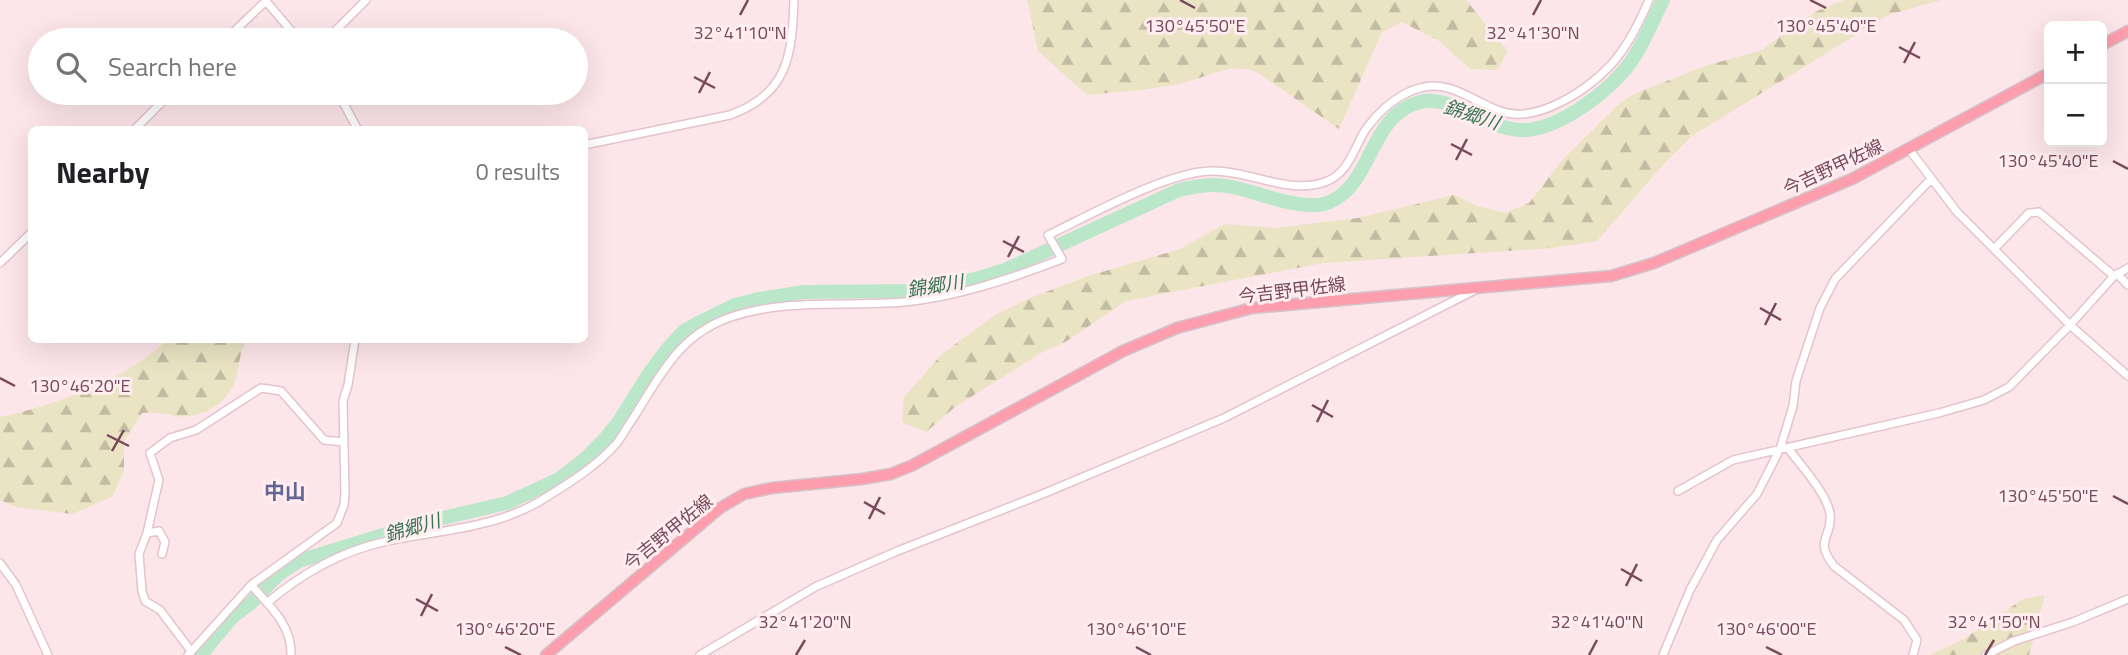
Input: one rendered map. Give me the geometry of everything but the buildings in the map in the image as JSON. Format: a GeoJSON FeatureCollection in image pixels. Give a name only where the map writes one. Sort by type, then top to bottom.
{"type":"FeatureCollection","features":[{"type":"Feature","properties":{"kind":"main road"},"geometry":{"type":"LineString","coordinates":[[2107,42],[2128,32]]}},
{"type":"Feature","properties":{"kind":"main road","name":"今吉野甲佐線"},"geometry":{"type":"LineString","coordinates":[[546,655],[712,514],[744,494],[772,488],[891,474],[913,465],[1123,351],[1177,328],[1214,317],[1252,308],[1611,276],[1654,263],[1828,190],[2044,76]]}},
{"type":"Feature","properties":{"kind":"street"},"geometry":{"type":"LineString","coordinates":[[338,28],[366,0]]}},
{"type":"Feature","properties":{"kind":"street"},"geometry":{"type":"LineString","coordinates":[[588,144],[730,116],[748,109],[766,97],[786,66],[791,48],[794,0]]}},
{"type":"Feature","properties":{"kind":"street"},"geometry":{"type":"LineString","coordinates":[[267,603],[292,582],[312,570],[365,547],[485,524],[543,500],[617,443],[680,346],[729,317],[790,305],[856,305],[924,299],[1024,274],[1062,259],[1048,234],[1155,186],[1195,173],[1236,173],[1296,186],[1314,186],[1329,181],[1342,171],[1366,129],[1385,107],[1402,95],[1422,87],[1440,85],[1503,112],[1516,114],[1538,111],[1562,102],[1592,82],[1615,60],[1636,30],[1649,0]]}},
{"type":"Feature","properties":{"kind":"street"},"geometry":{"type":"LineString","coordinates":[[237,28],[265,1],[289,28]]}},
{"type":"Feature","properties":{"kind":"street"},"geometry":{"type":"LineString","coordinates":[[138,126],[159,105]]}},
{"type":"Feature","properties":{"kind":"street"},"geometry":{"type":"LineString","coordinates":[[344,105],[356,126]]}},
{"type":"Feature","properties":{"kind":"street"},"geometry":{"type":"LineString","coordinates":[[1908,148],[1957,212],[2070,325],[2128,376]]}},
{"type":"Feature","properties":{"kind":"street"},"geometry":{"type":"LineString","coordinates":[[1663,655],[1690,590],[1717,540],[1757,494],[1784,449],[1796,381],[1820,308],[1835,279],[1931,179]]}},
{"type":"Feature","properties":{"kind":"street"},"geometry":{"type":"LineString","coordinates":[[1994,249],[2029,213],[2039,212],[2128,285]]}},
{"type":"Feature","properties":{"kind":"street"},"geometry":{"type":"LineString","coordinates":[[0,263],[28,236]]}},
{"type":"Feature","properties":{"kind":"street"},"geometry":{"type":"LineString","coordinates":[[1678,491],[1733,460],[1939,414],[1984,400],[2009,387],[2116,275],[2128,268]]}},
{"type":"Feature","properties":{"kind":"street"},"geometry":{"type":"LineString","coordinates":[[700,655],[815,587],[1224,418],[1479,288]]}},
{"type":"Feature","properties":{"kind":"street"},"geometry":{"type":"LineString","coordinates":[[342,442],[324,440],[281,391],[261,388],[196,430],[170,438],[150,453],[159,480],[147,533],[139,554],[142,591],[145,601],[160,610],[190,653],[251,585],[337,523],[344,505],[345,493],[343,401],[355,343]]}},
{"type":"Feature","properties":{"kind":"street"},"geometry":{"type":"LineString","coordinates":[[1784,449],[1824,498],[1830,513],[1830,523],[1824,538],[1826,555],[1834,566],[1912,630],[1917,640],[1913,655]]}},
{"type":"Feature","properties":{"kind":"street"},"geometry":{"type":"LineString","coordinates":[[147,533],[159,531],[165,542],[162,554]]}},
{"type":"Feature","properties":{"kind":"street"},"geometry":{"type":"LineString","coordinates":[[0,564],[16,585],[48,655]]}},
{"type":"Feature","properties":{"kind":"street"},"geometry":{"type":"LineString","coordinates":[[251,585],[274,610],[287,631],[291,655]]}},
{"type":"Feature","properties":{"kind":"street"},"geometry":{"type":"LineString","coordinates":[[1986,655],[2014,641],[2128,600]]}},
{"type":"Feature","properties":{"kind":"green space"},"geometry":{"type":"Polygon","coordinates":[[[1027,0],[1466,0],[1508,52],[1497,70],[1470,69],[1439,41],[1402,22],[1382,32],[1339,129],[1258,73],[1247,70],[1227,69],[1168,86],[1087,95],[1038,51],[1027,0]]]}},
{"type":"Feature","properties":{"kind":"green space"},"geometry":{"type":"Polygon","coordinates":[[[1844,0],[1941,0],[1888,15],[1692,136],[1597,241],[1553,248],[1323,263],[1126,301],[1067,341],[1041,353],[955,407],[926,432],[902,422],[904,397],[942,354],[995,315],[1030,298],[1085,277],[1180,249],[1224,224],[1276,228],[1358,218],[1454,195],[1478,206],[1505,213],[1529,203],[1563,159],[1619,104],[1634,94],[1705,66],[1762,50],[1815,12],[1844,0]]]}},
{"type":"Feature","properties":{"kind":"green space"},"geometry":{"type":"Polygon","coordinates":[[[164,343],[246,343],[235,381],[221,402],[203,413],[190,416],[142,413],[124,442],[124,471],[112,497],[72,514],[16,507],[0,500],[0,417],[89,389],[150,355],[164,343]]]}},
{"type":"Feature","properties":{"kind":"green space"},"geometry":{"type":"Polygon","coordinates":[[[2045,595],[2029,655],[1930,655],[1964,639],[2023,599],[2045,595]]]}},
{"type":"Feature","properties":{"kind":"waterway","name":"錦郷川"},"geometry":{"type":"LineString","coordinates":[[201,655],[232,617],[251,603],[280,573],[299,561],[422,523],[507,503],[559,479],[604,440],[648,375],[684,331],[735,305],[804,292],[910,291],[976,279],[1005,270],[1179,190],[1192,187],[1225,186],[1308,205],[1330,202],[1345,192],[1356,179],[1390,121],[1403,109],[1420,102],[1445,103],[1485,121],[1516,130],[1552,123],[1585,106],[1614,82],[1634,57],[1663,0]]}},
{"type":"Feature","properties":{"kind":"district","name":"中山"},"geometry":{"type":"Point","coordinates":[285,491]}}]}
